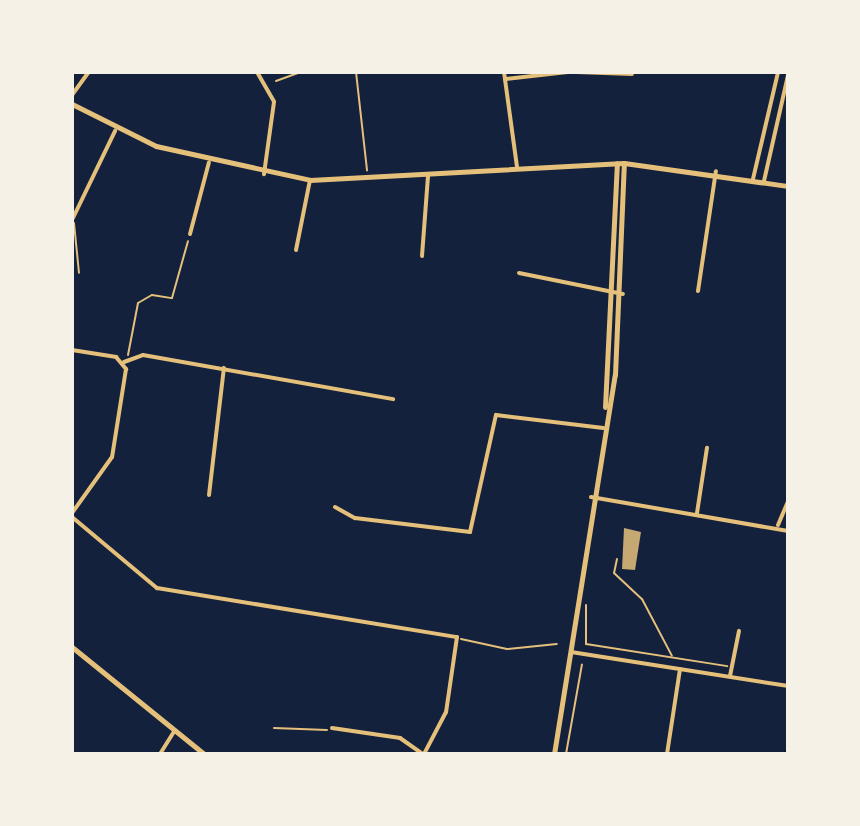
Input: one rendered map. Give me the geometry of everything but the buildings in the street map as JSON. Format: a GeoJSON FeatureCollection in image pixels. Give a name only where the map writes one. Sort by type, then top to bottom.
{"type":"FeatureCollection","features":[{"type":"Feature","properties":{"kind":"street"},"geometry":{"type":"LineString","coordinates":[[72,95],[89,72]]}},
{"type":"Feature","properties":{"kind":"street"},"geometry":{"type":"LineString","coordinates":[[257,72],[274,102],[264,174]]}},
{"type":"Feature","properties":{"kind":"street"},"geometry":{"type":"LineString","coordinates":[[504,72],[517,167]]}},
{"type":"Feature","properties":{"kind":"street"},"geometry":{"type":"LineString","coordinates":[[505,79],[568,72]]}},
{"type":"Feature","properties":{"kind":"street"},"geometry":{"type":"LineString","coordinates":[[577,72],[632,74]]}},
{"type":"Feature","properties":{"kind":"street"},"geometry":{"type":"LineString","coordinates":[[753,179],[778,72]]}},
{"type":"Feature","properties":{"kind":"street"},"geometry":{"type":"LineString","coordinates":[[764,181],[788,75]]}},
{"type":"Feature","properties":{"kind":"street"},"geometry":{"type":"LineString","coordinates":[[72,104],[115,131],[209,162],[310,180],[428,176],[517,167],[620,163],[716,171],[788,186]]}},
{"type":"Feature","properties":{"kind":"street"},"geometry":{"type":"LineString","coordinates":[[73,218],[115,131]]}},
{"type":"Feature","properties":{"kind":"street"},"geometry":{"type":"LineString","coordinates":[[190,234],[209,162]]}},
{"type":"Feature","properties":{"kind":"street"},"geometry":{"type":"LineString","coordinates":[[554,754],[603,428],[619,293],[620,163]]}},
{"type":"Feature","properties":{"kind":"street"},"geometry":{"type":"LineString","coordinates":[[698,291],[716,171]]}},
{"type":"Feature","properties":{"kind":"street"},"geometry":{"type":"LineString","coordinates":[[422,256],[428,176]]}},
{"type":"Feature","properties":{"kind":"street"},"geometry":{"type":"LineString","coordinates":[[296,250],[310,180]]}},
{"type":"Feature","properties":{"kind":"street"},"geometry":{"type":"LineString","coordinates":[[519,273],[619,293]]}},
{"type":"Feature","properties":{"kind":"street"},"geometry":{"type":"LineString","coordinates":[[72,350],[126,361],[143,355],[393,399]]}},
{"type":"Feature","properties":{"kind":"street"},"geometry":{"type":"LineString","coordinates":[[126,361],[112,457],[72,515],[157,588],[457,637],[446,712],[423,754],[400,738],[332,728]]}},
{"type":"Feature","properties":{"kind":"street"},"geometry":{"type":"LineString","coordinates":[[209,495],[224,368]]}},
{"type":"Feature","properties":{"kind":"street"},"geometry":{"type":"LineString","coordinates":[[335,507],[355,518],[470,532],[496,415],[603,428]]}},
{"type":"Feature","properties":{"kind":"street"},"geometry":{"type":"LineString","coordinates":[[697,513],[707,448]]}},
{"type":"Feature","properties":{"kind":"street"},"geometry":{"type":"LineString","coordinates":[[591,497],[778,526],[788,531]]}},
{"type":"Feature","properties":{"kind":"street"},"geometry":{"type":"LineString","coordinates":[[778,526],[788,502]]}},
{"type":"Feature","properties":{"kind":"street"},"geometry":{"type":"LineString","coordinates":[[730,677],[739,631]]}},
{"type":"Feature","properties":{"kind":"street"},"geometry":{"type":"LineString","coordinates":[[72,647],[204,754]]}},
{"type":"Feature","properties":{"kind":"street"},"geometry":{"type":"LineString","coordinates":[[568,652],[788,686]]}},
{"type":"Feature","properties":{"kind":"street"},"geometry":{"type":"LineString","coordinates":[[667,754],[680,669]]}},
{"type":"Feature","properties":{"kind":"street"},"geometry":{"type":"LineString","coordinates":[[160,754],[175,730]]}},
{"type":"Feature","properties":{"kind":"path"},"geometry":{"type":"LineString","coordinates":[[276,81],[301,72]]}},
{"type":"Feature","properties":{"kind":"path"},"geometry":{"type":"LineString","coordinates":[[356,72],[367,170]]}},
{"type":"Feature","properties":{"kind":"path"},"geometry":{"type":"LineString","coordinates":[[73,218],[79,273]]}},
{"type":"Feature","properties":{"kind":"path"},"geometry":{"type":"LineString","coordinates":[[126,361],[138,303],[152,295],[172,298],[190,234]]}},
{"type":"Feature","properties":{"kind":"path"},"geometry":{"type":"LineString","coordinates":[[617,559],[614,573],[642,599],[673,658]]}},
{"type":"Feature","properties":{"kind":"path"},"geometry":{"type":"LineString","coordinates":[[586,592],[586,644],[732,667]]}},
{"type":"Feature","properties":{"kind":"path"},"geometry":{"type":"LineString","coordinates":[[457,637],[507,649],[557,644]]}},
{"type":"Feature","properties":{"kind":"path"},"geometry":{"type":"LineString","coordinates":[[566,754],[582,664]]}},
{"type":"Feature","properties":{"kind":"path"},"geometry":{"type":"LineString","coordinates":[[274,728],[332,728]]}},
{"type":"Feature","properties":{"kind":"waterway"},"geometry":{"type":"LineString","coordinates":[[778,754],[788,751]]}}]}
